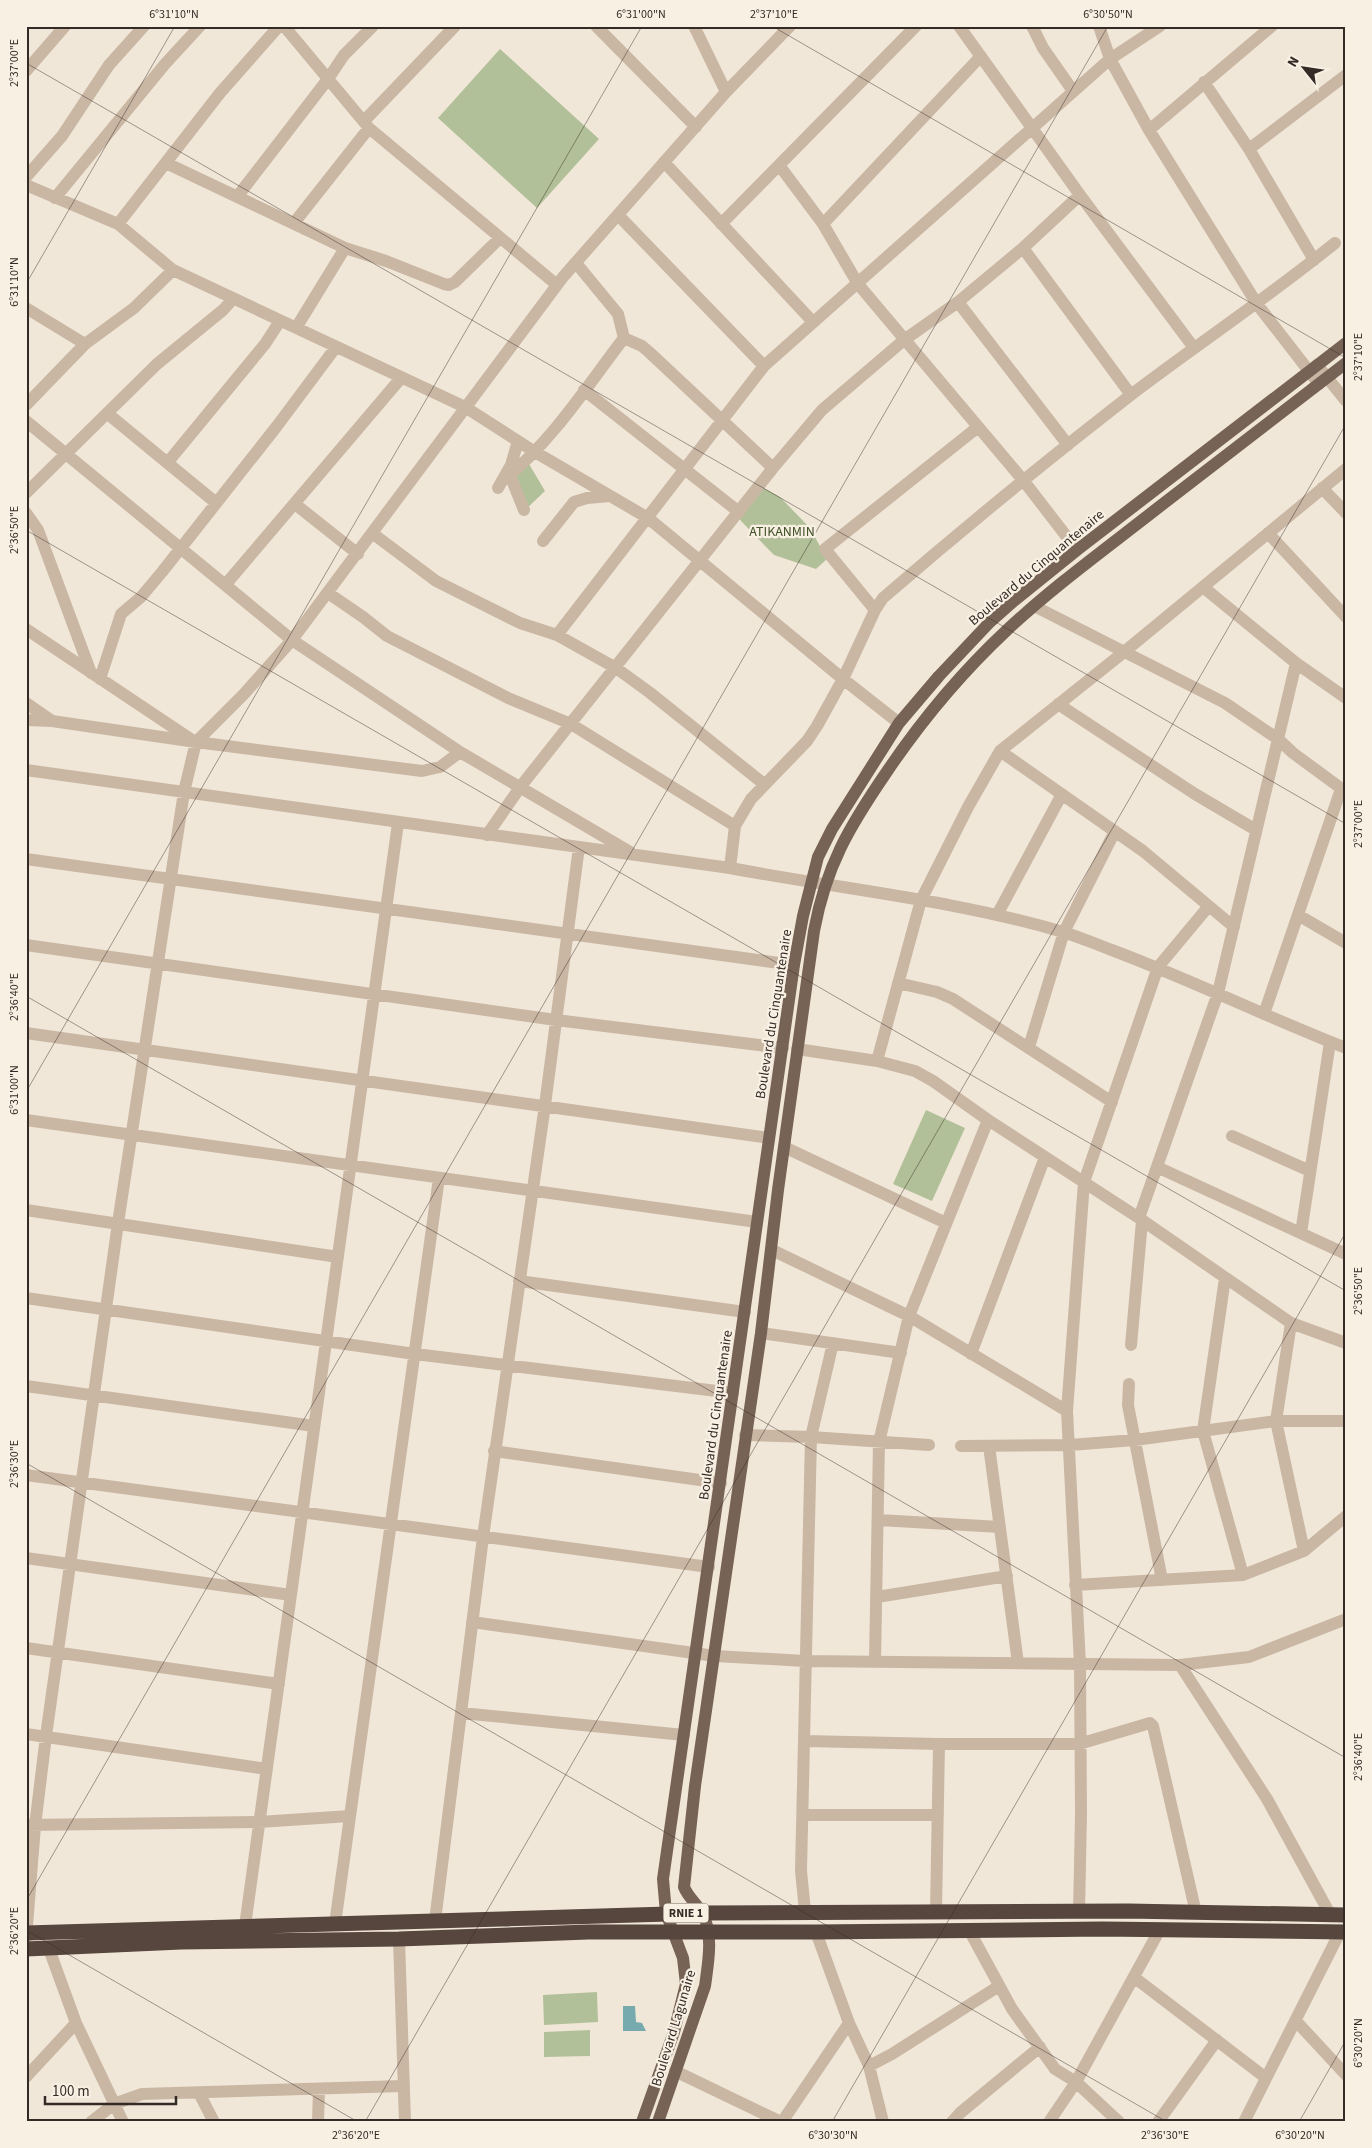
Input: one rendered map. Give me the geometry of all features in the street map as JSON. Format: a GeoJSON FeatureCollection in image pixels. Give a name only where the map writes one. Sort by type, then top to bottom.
{"type":"FeatureCollection","features":[{"type":"Feature","properties":{"kind":"highway","name":"RNIE 1"},"geometry":{"type":"LineString","coordinates":[[27,1935],[666,1913],[936,1911],[1338,1916]]}},
{"type":"Feature","properties":{"kind":"highway","name":"RNIE 1"},"geometry":{"type":"LineString","coordinates":[[26,1949],[181,1942],[399,1939],[588,1932],[969,1930],[1343,1932]]}},
{"type":"Feature","properties":{"kind":"main road","name":"Boulevard du Cinquantenaire"},"geometry":{"type":"LineString","coordinates":[[666,1913],[663,1879],[794,964],[810,883],[818,857],[832,829],[899,723],[939,676],[990,622],[1077,550],[1346,343]]}},
{"type":"Feature","properties":{"kind":"main road","name":"Boulevard du Cinquantenaire"},"geometry":{"type":"LineString","coordinates":[[702,1913],[687,1894],[684,1887],[695,1786],[772,1250],[784,1147],[814,931],[825,885],[839,847],[912,735],[933,708],[982,654],[1034,606],[1346,363]]}},
{"type":"Feature","properties":{"kind":"main road","name":"Boulevard Lagunaire"},"geometry":{"type":"LineString","coordinates":[[642,2122],[674,2032],[686,1984],[684,1965],[666,1913]]}},
{"type":"Feature","properties":{"kind":"main road","name":"Boulevard Lagunaire"},"geometry":{"type":"LineString","coordinates":[[658,2122],[705,1986],[708,1931],[702,1913]]}},
{"type":"Feature","properties":{"kind":"street"},"geometry":{"type":"LineString","coordinates":[[26,71],[65,26]]}},
{"type":"Feature","properties":{"kind":"street"},"geometry":{"type":"LineString","coordinates":[[26,177],[62,136],[109,65],[144,26]]}},
{"type":"Feature","properties":{"kind":"street"},"geometry":{"type":"LineString","coordinates":[[54,198],[165,64],[200,26]]}},
{"type":"Feature","properties":{"kind":"street"},"geometry":{"type":"LineString","coordinates":[[118,224],[220,93],[279,26]]}},
{"type":"Feature","properties":{"kind":"street"},"geometry":{"type":"LineString","coordinates":[[284,26],[366,125],[499,239],[557,285]]}},
{"type":"Feature","properties":{"kind":"street"},"geometry":{"type":"LineString","coordinates":[[237,197],[328,80],[344,55],[373,26]]}},
{"type":"Feature","properties":{"kind":"street"},"geometry":{"type":"LineString","coordinates":[[294,223],[366,125],[455,26]]}},
{"type":"Feature","properties":{"kind":"street"},"geometry":{"type":"LineString","coordinates":[[596,26],[696,128]]}},
{"type":"Feature","properties":{"kind":"street"},"geometry":{"type":"LineString","coordinates":[[27,1935],[30,1826],[46,1736],[118,1224],[157,964],[184,792],[196,742],[244,694],[292,640],[557,285],[726,92],[790,26]]}},
{"type":"Feature","properties":{"kind":"street"},"geometry":{"type":"LineString","coordinates":[[721,224],[916,26]]}},
{"type":"Feature","properties":{"kind":"street"},"geometry":{"type":"LineString","coordinates":[[959,26],[1031,128],[1194,348]]}},
{"type":"Feature","properties":{"kind":"street"},"geometry":{"type":"LineString","coordinates":[[1032,26],[1043,48],[1073,91]]}},
{"type":"Feature","properties":{"kind":"street"},"geometry":{"type":"LineString","coordinates":[[1099,26],[1110,58],[1149,130],[1257,304],[1323,381],[1346,401]]}},
{"type":"Feature","properties":{"kind":"street"},"geometry":{"type":"LineString","coordinates":[[557,635],[764,366],[1110,58],[1160,26]]}},
{"type":"Feature","properties":{"kind":"street"},"geometry":{"type":"LineString","coordinates":[[1149,130],[1272,26]]}},
{"type":"Feature","properties":{"kind":"street"},"geometry":{"type":"LineString","coordinates":[[695,27],[726,92]]}},
{"type":"Feature","properties":{"kind":"street"},"geometry":{"type":"LineString","coordinates":[[823,224],[981,56]]}},
{"type":"Feature","properties":{"kind":"street"},"geometry":{"type":"LineString","coordinates":[[1249,149],[1346,75]]}},
{"type":"Feature","properties":{"kind":"street"},"geometry":{"type":"LineString","coordinates":[[1204,82],[1249,149],[1314,260]]}},
{"type":"Feature","properties":{"kind":"street"},"geometry":{"type":"LineString","coordinates":[[664,162],[813,322]]}},
{"type":"Feature","properties":{"kind":"street"},"geometry":{"type":"LineString","coordinates":[[166,163],[346,248],[448,285],[455,282],[499,239]]}},
{"type":"Feature","properties":{"kind":"street"},"geometry":{"type":"LineString","coordinates":[[779,165],[823,224],[858,284],[1023,480],[1077,550]]}},
{"type":"Feature","properties":{"kind":"street"},"geometry":{"type":"LineString","coordinates":[[26,186],[118,224],[173,270],[465,407],[535,452],[648,518],[899,723]]}},
{"type":"Feature","properties":{"kind":"street"},"geometry":{"type":"LineString","coordinates":[[487,835],[521,786],[773,468],[822,410],[904,340],[958,302],[1023,248],[1080,195]]}},
{"type":"Feature","properties":{"kind":"street"},"geometry":{"type":"LineString","coordinates":[[618,215],[764,366]]}},
{"type":"Feature","properties":{"kind":"street"},"geometry":{"type":"LineString","coordinates":[[730,868],[735,826],[751,799],[808,741],[843,679],[875,610],[891,592],[958,533],[1131,395],[1257,304],[1335,243]]}},
{"type":"Feature","properties":{"kind":"street"},"geometry":{"type":"LineString","coordinates":[[296,328],[346,248]]}},
{"type":"Feature","properties":{"kind":"street"},"geometry":{"type":"LineString","coordinates":[[1023,248],[1131,395]]}},
{"type":"Feature","properties":{"kind":"street"},"geometry":{"type":"LineString","coordinates":[[576,263],[618,314],[624,338]]}},
{"type":"Feature","properties":{"kind":"street"},"geometry":{"type":"LineString","coordinates":[[26,405],[85,344],[134,308],[173,270]]}},
{"type":"Feature","properties":{"kind":"street"},"geometry":{"type":"LineString","coordinates":[[26,493],[157,364],[223,310],[233,299]]}},
{"type":"Feature","properties":{"kind":"street"},"geometry":{"type":"LineString","coordinates":[[958,302],[1068,446]]}},
{"type":"Feature","properties":{"kind":"street"},"geometry":{"type":"LineString","coordinates":[[26,308],[85,344]]}},
{"type":"Feature","properties":{"kind":"street"},"geometry":{"type":"LineString","coordinates":[[168,462],[265,344],[280,321]]}},
{"type":"Feature","properties":{"kind":"street"},"geometry":{"type":"LineString","coordinates":[[505,480],[535,452],[624,338]]}},
{"type":"Feature","properties":{"kind":"street"},"geometry":{"type":"LineString","coordinates":[[624,338],[642,346],[649,352],[773,468]]}},
{"type":"Feature","properties":{"kind":"street"},"geometry":{"type":"LineString","coordinates":[[96,676],[118,618],[141,597],[277,426],[336,347]]}},
{"type":"Feature","properties":{"kind":"street"},"geometry":{"type":"LineString","coordinates":[[226,584],[401,378]]}},
{"type":"Feature","properties":{"kind":"street"},"geometry":{"type":"LineString","coordinates":[[584,390],[739,512]]}},
{"type":"Feature","properties":{"kind":"street"},"geometry":{"type":"LineString","coordinates":[[108,414],[215,502]]}},
{"type":"Feature","properties":{"kind":"street"},"geometry":{"type":"LineString","coordinates":[[26,421],[292,640],[460,752],[521,786],[634,854]]}},
{"type":"Feature","properties":{"kind":"street"},"geometry":{"type":"LineString","coordinates":[[875,610],[825,549],[978,427]]}},
{"type":"Feature","properties":{"kind":"street"},"geometry":{"type":"LineString","coordinates":[[505,480],[518,441]]}},
{"type":"Feature","properties":{"kind":"street"},"geometry":{"type":"LineString","coordinates":[[877,1061],[921,900],[968,807],[1000,751],[1124,652],[1346,469]]}},
{"type":"Feature","properties":{"kind":"street"},"geometry":{"type":"LineString","coordinates":[[505,480],[524,510]]}},
{"type":"Feature","properties":{"kind":"street"},"geometry":{"type":"LineString","coordinates":[[1322,488],[1346,514]]}},
{"type":"Feature","properties":{"kind":"street"},"geometry":{"type":"LineString","coordinates":[[543,541],[574,502],[587,498],[610,496]]}},
{"type":"Feature","properties":{"kind":"street"},"geometry":{"type":"LineString","coordinates":[[295,504],[358,554]]}},
{"type":"Feature","properties":{"kind":"street"},"geometry":{"type":"LineString","coordinates":[[26,513],[38,530],[96,676]]}},
{"type":"Feature","properties":{"kind":"street"},"geometry":{"type":"LineString","coordinates":[[372,533],[436,581],[520,623],[557,635],[616,668],[764,784]]}},
{"type":"Feature","properties":{"kind":"street"},"geometry":{"type":"LineString","coordinates":[[1268,533],[1346,617]]}},
{"type":"Feature","properties":{"kind":"street"},"geometry":{"type":"LineString","coordinates":[[1203,587],[1296,662],[1346,698]]}},
{"type":"Feature","properties":{"kind":"street"},"geometry":{"type":"LineString","coordinates":[[328,594],[363,617],[387,636],[508,698],[571,724],[735,826]]}},
{"type":"Feature","properties":{"kind":"street"},"geometry":{"type":"LineString","coordinates":[[1034,606],[1225,702],[1278,739],[1292,753],[1344,790],[1264,1014]]}},
{"type":"Feature","properties":{"kind":"street"},"geometry":{"type":"LineString","coordinates":[[26,629],[196,742]]}},
{"type":"Feature","properties":{"kind":"street"},"geometry":{"type":"LineString","coordinates":[[1131,1345],[1141,1219],[1157,1167],[1218,993],[1296,662]]}},
{"type":"Feature","properties":{"kind":"street"},"geometry":{"type":"LineString","coordinates":[[26,703],[52,721]]}},
{"type":"Feature","properties":{"kind":"street"},"geometry":{"type":"LineString","coordinates":[[1058,704],[1195,794],[1256,830]]}},
{"type":"Feature","properties":{"kind":"street"},"geometry":{"type":"LineString","coordinates":[[26,720],[52,721],[196,742],[422,771],[440,767],[460,752]]}},
{"type":"Feature","properties":{"kind":"street"},"geometry":{"type":"LineString","coordinates":[[1000,751],[1143,851],[1234,927]]}},
{"type":"Feature","properties":{"kind":"street"},"geometry":{"type":"LineString","coordinates":[[26,770],[730,868],[810,883],[921,900],[996,915],[1064,932],[1158,967],[1346,1048]]}},
{"type":"Feature","properties":{"kind":"street"},"geometry":{"type":"LineString","coordinates":[[996,915],[1062,794]]}},
{"type":"Feature","properties":{"kind":"street"},"geometry":{"type":"LineString","coordinates":[[245,1926],[398,823]]}},
{"type":"Feature","properties":{"kind":"street"},"geometry":{"type":"LineString","coordinates":[[1029,1047],[1064,932],[1115,831]]}},
{"type":"Feature","properties":{"kind":"street"},"geometry":{"type":"LineString","coordinates":[[435,1921],[494,1451],[531,1190],[545,1106],[579,847]]}},
{"type":"Feature","properties":{"kind":"street"},"geometry":{"type":"LineString","coordinates":[[26,859],[794,964]]}},
{"type":"Feature","properties":{"kind":"street"},"geometry":{"type":"LineString","coordinates":[[1079,1912],[1081,1815],[1079,1744],[1080,1664],[1068,1411],[1084,1182],[1158,967],[1208,906]]}},
{"type":"Feature","properties":{"kind":"street"},"geometry":{"type":"LineString","coordinates":[[1298,915],[1346,943]]}},
{"type":"Feature","properties":{"kind":"street"},"geometry":{"type":"LineString","coordinates":[[26,945],[556,1020],[783,1048]]}},
{"type":"Feature","properties":{"kind":"street"},"geometry":{"type":"LineString","coordinates":[[898,983],[937,992],[953,999],[1112,1102]]}},
{"type":"Feature","properties":{"kind":"street"},"geometry":{"type":"LineString","coordinates":[[26,1032],[769,1138]]}},
{"type":"Feature","properties":{"kind":"street"},"geometry":{"type":"LineString","coordinates":[[1301,1234],[1330,1042]]}},
{"type":"Feature","properties":{"kind":"street"},"geometry":{"type":"LineString","coordinates":[[797,1049],[877,1061],[914,1071],[933,1081],[988,1120],[1141,1219],[1291,1324],[1346,1343]]}},
{"type":"Feature","properties":{"kind":"street"},"geometry":{"type":"LineString","coordinates":[[26,1120],[757,1222]]}},
{"type":"Feature","properties":{"kind":"street"},"geometry":{"type":"LineString","coordinates":[[875,1661],[879,1442],[909,1316],[988,1120]]}},
{"type":"Feature","properties":{"kind":"street"},"geometry":{"type":"LineString","coordinates":[[1232,1136],[1310,1171]]}},
{"type":"Feature","properties":{"kind":"street"},"geometry":{"type":"LineString","coordinates":[[784,1147],[946,1223]]}},
{"type":"Feature","properties":{"kind":"street"},"geometry":{"type":"LineString","coordinates":[[971,1354],[1045,1157]]}},
{"type":"Feature","properties":{"kind":"street"},"geometry":{"type":"LineString","coordinates":[[1157,1167],[1346,1254]]}},
{"type":"Feature","properties":{"kind":"street"},"geometry":{"type":"LineString","coordinates":[[335,1924],[439,1178]]}},
{"type":"Feature","properties":{"kind":"street"},"geometry":{"type":"LineString","coordinates":[[26,1210],[338,1257]]}},
{"type":"Feature","properties":{"kind":"street"},"geometry":{"type":"LineString","coordinates":[[772,1250],[909,1316],[1068,1411]]}},
{"type":"Feature","properties":{"kind":"street"},"geometry":{"type":"LineString","coordinates":[[1225,1278],[1203,1431],[1242,1575]]}},
{"type":"Feature","properties":{"kind":"street"},"geometry":{"type":"LineString","coordinates":[[519,1281],[745,1312]]}},
{"type":"Feature","properties":{"kind":"street"},"geometry":{"type":"LineString","coordinates":[[26,1298],[414,1354],[733,1393]]}},
{"type":"Feature","properties":{"kind":"street"},"geometry":{"type":"LineString","coordinates":[[1291,1324],[1276,1421],[1304,1551]]}},
{"type":"Feature","properties":{"kind":"street"},"geometry":{"type":"LineString","coordinates":[[760,1333],[900,1352]]}},
{"type":"Feature","properties":{"kind":"street"},"geometry":{"type":"LineString","coordinates":[[805,1911],[801,1871],[804,1815],[805,1661],[811,1437],[833,1343]]}},
{"type":"Feature","properties":{"kind":"street"},"geometry":{"type":"LineString","coordinates":[[1129,1384],[1128,1405],[1162,1580]]}},
{"type":"Feature","properties":{"kind":"street"},"geometry":{"type":"LineString","coordinates":[[26,1386],[314,1426]]}},
{"type":"Feature","properties":{"kind":"street"},"geometry":{"type":"LineString","coordinates":[[961,1446],[1070,1445],[1135,1440],[1276,1421],[1346,1420]]}},
{"type":"Feature","properties":{"kind":"street"},"geometry":{"type":"LineString","coordinates":[[744,1435],[811,1437],[929,1445]]}},
{"type":"Feature","properties":{"kind":"street"},"geometry":{"type":"LineString","coordinates":[[989,1446],[1018,1663]]}},
{"type":"Feature","properties":{"kind":"street"},"geometry":{"type":"LineString","coordinates":[[494,1451],[721,1483]]}},
{"type":"Feature","properties":{"kind":"street"},"geometry":{"type":"LineString","coordinates":[[26,1475],[709,1567]]}},
{"type":"Feature","properties":{"kind":"street"},"geometry":{"type":"LineString","coordinates":[[1075,1586],[1242,1575],[1304,1551],[1346,1516]]}},
{"type":"Feature","properties":{"kind":"street"},"geometry":{"type":"LineString","coordinates":[[879,1520],[1000,1527]]}},
{"type":"Feature","properties":{"kind":"street"},"geometry":{"type":"LineString","coordinates":[[26,1558],[291,1595]]}},
{"type":"Feature","properties":{"kind":"street"},"geometry":{"type":"LineString","coordinates":[[877,1597],[1006,1576]]}},
{"type":"Feature","properties":{"kind":"street"},"geometry":{"type":"LineString","coordinates":[[472,1622],[715,1656],[805,1661],[1180,1665],[1249,1657],[1346,1619]]}},
{"type":"Feature","properties":{"kind":"street"},"geometry":{"type":"LineString","coordinates":[[26,1648],[279,1684]]}},
{"type":"Feature","properties":{"kind":"street"},"geometry":{"type":"LineString","coordinates":[[1180,1665],[1267,1799],[1338,1916]]}},
{"type":"Feature","properties":{"kind":"street"},"geometry":{"type":"LineString","coordinates":[[461,1714],[684,1735]]}},
{"type":"Feature","properties":{"kind":"street"},"geometry":{"type":"LineString","coordinates":[[805,1741],[939,1744],[1079,1744],[1146,1723],[1153,1726],[1196,1913]]}},
{"type":"Feature","properties":{"kind":"street"},"geometry":{"type":"LineString","coordinates":[[26,1734],[267,1770]]}},
{"type":"Feature","properties":{"kind":"street"},"geometry":{"type":"LineString","coordinates":[[936,1911],[939,1744]]}},
{"type":"Feature","properties":{"kind":"street"},"geometry":{"type":"LineString","coordinates":[[804,1815],[938,1815]]}},
{"type":"Feature","properties":{"kind":"street"},"geometry":{"type":"LineString","coordinates":[[30,1826],[259,1822],[350,1816]]}},
{"type":"Feature","properties":{"kind":"street"},"geometry":{"type":"LineString","coordinates":[[969,1930],[998,1986],[1055,2068],[1076,2082],[1119,2122]]}},
{"type":"Feature","properties":{"kind":"street"},"geometry":{"type":"LineString","coordinates":[[1049,2122],[1076,2082],[1160,1931]]}},
{"type":"Feature","properties":{"kind":"street"},"geometry":{"type":"LineString","coordinates":[[816,1932],[849,2023],[869,2066],[883,2122]]}},
{"type":"Feature","properties":{"kind":"street"},"geometry":{"type":"LineString","coordinates":[[1244,2122],[1343,1932]]}},
{"type":"Feature","properties":{"kind":"street"},"geometry":{"type":"LineString","coordinates":[[399,1939],[405,2122]]}},
{"type":"Feature","properties":{"kind":"street"},"geometry":{"type":"LineString","coordinates":[[49,1948],[76,2022],[123,2122]]}},
{"type":"Feature","properties":{"kind":"street"},"geometry":{"type":"LineString","coordinates":[[1135,1978],[1266,2078]]}},
{"type":"Feature","properties":{"kind":"street"},"geometry":{"type":"LineString","coordinates":[[869,2066],[887,2057],[998,1986]]}},
{"type":"Feature","properties":{"kind":"street"},"geometry":{"type":"LineString","coordinates":[[1296,2021],[1346,2075]]}},
{"type":"Feature","properties":{"kind":"street"},"geometry":{"type":"LineString","coordinates":[[26,2077],[76,2022]]}},
{"type":"Feature","properties":{"kind":"street"},"geometry":{"type":"LineString","coordinates":[[675,2071],[782,2122],[849,2023]]}},
{"type":"Feature","properties":{"kind":"street"},"geometry":{"type":"LineString","coordinates":[[1158,2122],[1216,2040]]}},
{"type":"Feature","properties":{"kind":"street"},"geometry":{"type":"LineString","coordinates":[[952,2122],[960,2113],[1040,2047]]}},
{"type":"Feature","properties":{"kind":"street"},"geometry":{"type":"LineString","coordinates":[[91,2122],[114,2104],[142,2094],[403,2086]]}},
{"type":"Feature","properties":{"kind":"street"},"geometry":{"type":"LineString","coordinates":[[318,2122],[319,2090]]}},
{"type":"Feature","properties":{"kind":"street"},"geometry":{"type":"LineString","coordinates":[[198,2093],[214,2122]]}},
{"type":"Feature","properties":{"kind":"green space"},"geometry":{"type":"Polygon","coordinates":[[[500,49],[599,139],[537,208],[438,118],[500,49]]]}},
{"type":"Feature","properties":{"kind":"green space"},"geometry":{"type":"Polygon","coordinates":[[[529,464],[545,491],[522,513],[508,477],[529,464]]]}},
{"type":"Feature","properties":{"kind":"green space","name":"ATIKANMIN"},"geometry":{"type":"Polygon","coordinates":[[[755,483],[780,497],[810,528],[827,559],[816,569],[774,555],[741,521],[735,509],[755,483]]]}},
{"type":"Feature","properties":{"kind":"green space"},"geometry":{"type":"Polygon","coordinates":[[[926,1110],[965,1128],[932,1201],[893,1184],[926,1110]]]}},
{"type":"Feature","properties":{"kind":"green space"},"geometry":{"type":"Polygon","coordinates":[[[597,1992],[598,2022],[544,2025],[543,1995],[597,1992]]]}},
{"type":"Feature","properties":{"kind":"green space"},"geometry":{"type":"Polygon","coordinates":[[[590,2030],[590,2056],[544,2057],[544,2032],[590,2030]]]}},
{"type":"Feature","properties":{"kind":"water"},"geometry":{"type":"Polygon","coordinates":[[[623,2006],[635,2006],[636,2022],[642,2023],[646,2031],[623,2031],[623,2006]]]}}]}
